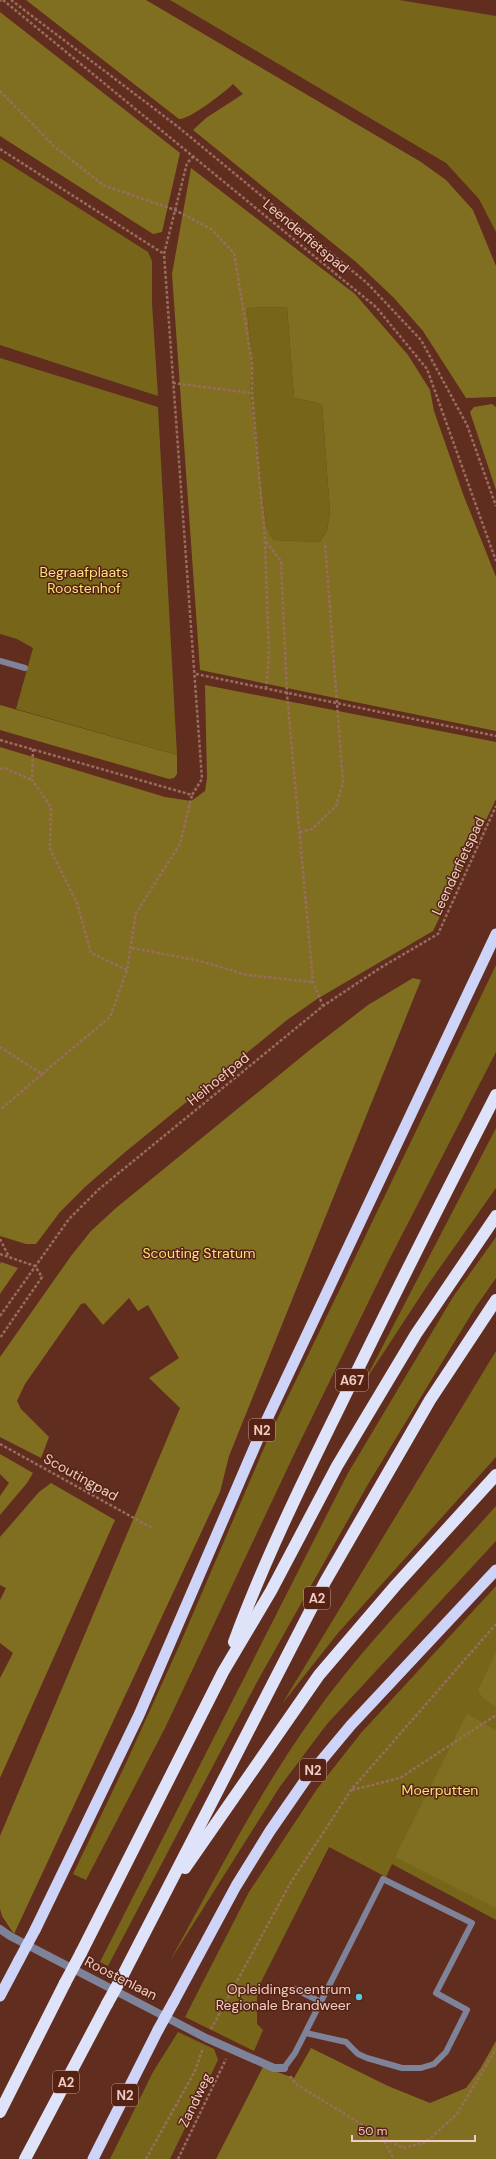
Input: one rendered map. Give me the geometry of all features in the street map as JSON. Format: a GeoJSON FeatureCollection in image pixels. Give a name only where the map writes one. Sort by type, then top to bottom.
{"type":"FeatureCollection","features":[{"type":"Feature","properties":{"kind":"highway","name":"N2"},"geometry":{"type":"LineString","coordinates":[[0,1996],[35,1930],[139,1715],[261,1432],[496,934]]}},
{"type":"Feature","properties":{"kind":"highway","name":"A67"},"geometry":{"type":"LineString","coordinates":[[223,1672],[251,1595],[316,1455],[404,1273],[496,1095]]}},
{"type":"Feature","properties":{"kind":"highway"},"geometry":{"type":"LineString","coordinates":[[0,2112],[223,1672],[271,1591],[337,1466],[389,1377],[445,1289],[496,1216]]}},
{"type":"Feature","properties":{"kind":"highway","name":"A2"},"geometry":{"type":"LineString","coordinates":[[25,2159],[158,1907],[236,1751],[325,1582],[427,1406],[496,1300]]}},
{"type":"Feature","properties":{"kind":"highway"},"geometry":{"type":"LineString","coordinates":[[158,1907],[319,1675],[349,1638],[496,1475]]}},
{"type":"Feature","properties":{"kind":"highway","name":"N2"},"geometry":{"type":"LineString","coordinates":[[93,2159],[158,2030],[236,1886],[278,1818],[306,1779],[356,1720],[496,1570]]}},
{"type":"Feature","properties":{"kind":"street","name":"Roostenlaan"},"geometry":{"type":"LineString","coordinates":[[0,1929],[10,1936],[206,2038],[274,2068],[284,2068]]}},
{"type":"Feature","properties":{"kind":"lane"},"geometry":{"type":"LineString","coordinates":[[0,661],[25,668]]}},
{"type":"Feature","properties":{"kind":"lane"},"geometry":{"type":"LineString","coordinates":[[284,2068],[295,2053],[306,2033],[383,1879],[472,1923],[436,1993],[467,2010],[446,2052],[434,2064],[421,2068],[402,2068],[363,2056],[346,2042],[306,2033]]}},
{"type":"Feature","properties":{"kind":"lane"},"geometry":{"type":"LineString","coordinates":[[295,1989],[321,2002]]}},
{"type":"Feature","properties":{"kind":"path","name":"Leenderfietspad"},"geometry":{"type":"LineString","coordinates":[[1,0],[194,156],[376,307],[427,369],[496,561]]}},
{"type":"Feature","properties":{"kind":"path"},"geometry":{"type":"LineString","coordinates":[[11,0],[183,131],[367,283],[421,340],[467,425],[496,506]]}},
{"type":"Feature","properties":{"kind":"path"},"geometry":{"type":"LineString","coordinates":[[0,91],[55,147],[103,185],[175,210],[211,229],[234,253],[252,363],[252,393],[265,541],[269,654],[266,689]]}},
{"type":"Feature","properties":{"kind":"path"},"geometry":{"type":"LineString","coordinates":[[0,149],[164,254]]}},
{"type":"Feature","properties":{"kind":"path"},"geometry":{"type":"LineString","coordinates":[[0,1110],[110,1017],[127,970],[132,948],[136,913],[180,844],[192,795],[202,779],[196,674],[164,254],[187,163],[194,156]]}},
{"type":"Feature","properties":{"kind":"path"},"geometry":{"type":"LineString","coordinates":[[173,383],[252,393]]}},
{"type":"Feature","properties":{"kind":"path"},"geometry":{"type":"LineString","coordinates":[[265,541],[281,561],[287,694],[312,982],[323,1006]]}},
{"type":"Feature","properties":{"kind":"path"},"geometry":{"type":"LineString","coordinates":[[300,832],[312,829],[336,806],[343,783],[325,543]]}},
{"type":"Feature","properties":{"kind":"path"},"geometry":{"type":"LineString","coordinates":[[196,674],[496,736]]}},
{"type":"Feature","properties":{"kind":"path"},"geometry":{"type":"LineString","coordinates":[[0,740],[192,795]]}},
{"type":"Feature","properties":{"kind":"path"},"geometry":{"type":"LineString","coordinates":[[32,780],[33,749]]}},
{"type":"Feature","properties":{"kind":"path"},"geometry":{"type":"LineString","coordinates":[[0,769],[4,768],[32,780],[51,807],[50,850],[77,903],[91,953],[127,970]]}},
{"type":"Feature","properties":{"kind":"path","name":"Leenderfietspad"},"geometry":{"type":"LineString","coordinates":[[438,934],[496,806]]}},
{"type":"Feature","properties":{"kind":"path","name":"Heihoefpad"},"geometry":{"type":"LineString","coordinates":[[0,1316],[69,1219],[98,1190],[323,1006],[380,968],[438,934]]}},
{"type":"Feature","properties":{"kind":"path"},"geometry":{"type":"LineString","coordinates":[[132,948],[200,961],[247,975],[312,982]]}},
{"type":"Feature","properties":{"kind":"path"},"geometry":{"type":"LineString","coordinates":[[0,1047],[42,1074]]}},
{"type":"Feature","properties":{"kind":"path"},"geometry":{"type":"LineString","coordinates":[[0,1239],[9,1257]]}},
{"type":"Feature","properties":{"kind":"path"},"geometry":{"type":"LineString","coordinates":[[0,1254],[35,1266],[42,1277],[0,1338]]}},
{"type":"Feature","properties":{"kind":"path","name":"Scoutingpad"},"geometry":{"type":"LineString","coordinates":[[0,1444],[152,1528]]}},
{"type":"Feature","properties":{"kind":"path"},"geometry":{"type":"LineString","coordinates":[[146,2159],[195,2071],[206,2038],[290,1882],[351,1790],[496,1624]]}},
{"type":"Feature","properties":{"kind":"path"},"geometry":{"type":"LineString","coordinates":[[351,1790],[400,1778],[495,1717]]}},
{"type":"Feature","properties":{"kind":"path","name":"Zandweg"},"geometry":{"type":"LineString","coordinates":[[178,2159],[230,2049]]}},
{"type":"Feature","properties":{"kind":"path"},"geometry":{"type":"LineString","coordinates":[[284,2068],[296,2084],[382,2137],[403,2148],[426,2142],[457,2114],[496,2049]]}},
{"type":"Feature","properties":{"kind":"path"},"geometry":{"type":"LineString","coordinates":[[382,2137],[394,2159]]}},
{"type":"Feature","properties":{"kind":"green space"},"geometry":{"type":"Polygon","coordinates":[[[26,0],[146,0],[421,162],[446,180],[473,210],[496,266],[496,397],[466,398],[423,331],[394,298],[356,262],[193,130],[206,118],[243,94],[233,84],[215,99],[191,115],[179,119],[26,0]]]}},
{"type":"Feature","properties":{"kind":"green space"},"geometry":{"type":"Polygon","coordinates":[[[170,0],[399,0],[496,16],[496,232],[479,199],[446,163],[170,0]]]}},
{"type":"Feature","properties":{"kind":"green space"},"geometry":{"type":"Polygon","coordinates":[[[0,12],[180,153],[162,232],[153,234],[0,136],[0,12]]]}},
{"type":"Feature","properties":{"kind":"green space"},"geometry":{"type":"Polygon","coordinates":[[[0,158],[148,252],[152,261],[152,303],[158,396],[0,345],[0,158]]]}},
{"type":"Feature","properties":{"kind":"green space"},"geometry":{"type":"Polygon","coordinates":[[[191,168],[355,294],[408,355],[430,390],[434,411],[463,494],[496,577],[496,731],[200,670],[172,274],[191,168]],[[287,307],[247,308],[252,367],[250,390],[266,525],[273,540],[320,542],[327,530],[330,512],[322,404],[294,398],[287,307]]]}},
{"type":"Feature","properties":{"kind":"green space"},"geometry":{"type":"Polygon","coordinates":[[[287,307],[294,398],[322,404],[330,512],[327,530],[320,542],[273,540],[266,525],[250,390],[252,367],[247,308],[287,307]]]}},
{"type":"Feature","properties":{"kind":"green space","name":"Begraafplaats Roostenhof"},"geometry":{"type":"Polygon","coordinates":[[[0,358],[158,407],[177,755],[16,709],[33,648],[17,639],[0,634],[0,358]]]}},
{"type":"Feature","properties":{"kind":"green space"},"geometry":{"type":"Polygon","coordinates":[[[492,404],[496,407],[496,490],[470,412],[474,407],[492,404]]]}},
{"type":"Feature","properties":{"kind":"green space"},"geometry":{"type":"Polygon","coordinates":[[[205,685],[496,742],[496,799],[433,931],[317,999],[287,1020],[124,1153],[85,1187],[60,1212],[36,1244],[26,1244],[0,1236],[0,747],[165,797],[191,801],[205,791],[207,778],[205,685]]]}},
{"type":"Feature","properties":{"kind":"green space"},"geometry":{"type":"Polygon","coordinates":[[[0,705],[177,755],[177,774],[174,778],[169,779],[0,730],[0,705]]]}},
{"type":"Feature","properties":{"kind":"green space"},"geometry":{"type":"Polygon","coordinates":[[[496,965],[496,1052],[388,1262],[298,1446],[165,1728],[86,1880],[73,1874],[126,1763],[180,1644],[270,1434],[496,965]]]}},
{"type":"Feature","properties":{"kind":"green space","name":"Scouting Stratum"},"geometry":{"type":"Polygon","coordinates":[[[413,978],[421,980],[229,1456],[220,1492],[14,1934],[2,1916],[0,1909],[0,1836],[180,1408],[149,1378],[179,1358],[148,1305],[138,1311],[129,1298],[103,1325],[85,1303],[81,1304],[25,1384],[17,1401],[21,1409],[49,1437],[41,1458],[0,1437],[0,1357],[71,1256],[91,1231],[116,1208],[311,1049],[368,1005],[413,978]]]}},
{"type":"Feature","properties":{"kind":"green space"},"geometry":{"type":"Polygon","coordinates":[[[496,1128],[496,1188],[429,1283],[363,1384],[496,1128]]]}},
{"type":"Feature","properties":{"kind":"green space"},"geometry":{"type":"Polygon","coordinates":[[[496,1237],[496,1278],[475,1308],[367,1486],[257,1682],[108,1966],[100,1962],[348,1473],[453,1297],[496,1237]]]}},
{"type":"Feature","properties":{"kind":"green space"},"geometry":{"type":"Polygon","coordinates":[[[1,1262],[18,1268],[0,1294],[0,1264],[1,1262]]]}},
{"type":"Feature","properties":{"kind":"green space"},"geometry":{"type":"Polygon","coordinates":[[[496,1351],[496,1457],[338,1633],[282,1704],[496,1351]]]}},
{"type":"Feature","properties":{"kind":"green space"},"geometry":{"type":"Polygon","coordinates":[[[0,1454],[33,1473],[27,1483],[0,1515],[0,1496],[9,1483],[0,1474],[0,1454]]]}},
{"type":"Feature","properties":{"kind":"green space"},"geometry":{"type":"Polygon","coordinates":[[[51,1483],[115,1520],[0,1778],[0,1678],[13,1653],[0,1643],[0,1600],[6,1588],[0,1585],[0,1537],[39,1492],[51,1483]]]}},
{"type":"Feature","properties":{"kind":"green space"},"geometry":{"type":"Polygon","coordinates":[[[496,1506],[496,1541],[327,1724],[279,1788],[170,1961],[220,1868],[273,1776],[312,1718],[355,1662],[401,1609],[496,1506]]]}},
{"type":"Feature","properties":{"kind":"green space","name":"Moerputten"},"geometry":{"type":"Polygon","coordinates":[[[496,1586],[496,1920],[392,1864],[386,1877],[329,1847],[257,1990],[257,2024],[263,2030],[254,2051],[185,2017],[249,1892],[317,1789],[361,1733],[496,1586]]]}},
{"type":"Feature","properties":{"kind":"green space"},"geometry":{"type":"Polygon","coordinates":[[[496,1652],[496,1707],[483,1698],[478,1691],[496,1652]]]}},
{"type":"Feature","properties":{"kind":"green space","name":"Moerputten"},"geometry":{"type":"Polygon","coordinates":[[[467,1714],[496,1730],[496,1908],[395,1857],[467,1714]]]}},
{"type":"Feature","properties":{"kind":"green space"},"geometry":{"type":"Polygon","coordinates":[[[178,2032],[214,2049],[218,2060],[170,2159],[110,2159],[153,2072],[178,2032]]]}},
{"type":"Feature","properties":{"kind":"green space"},"geometry":{"type":"Polygon","coordinates":[[[496,2041],[496,2159],[216,2159],[263,2067],[294,2078],[311,2048],[388,2086],[430,2103],[466,2088],[480,2069],[496,2041]]]}},
{"type":"Feature","properties":{"kind":"place","name":"Opleidingscentrum Regionale Brandweer"},"geometry":{"type":"Point","coordinates":[359,1997]}}]}
